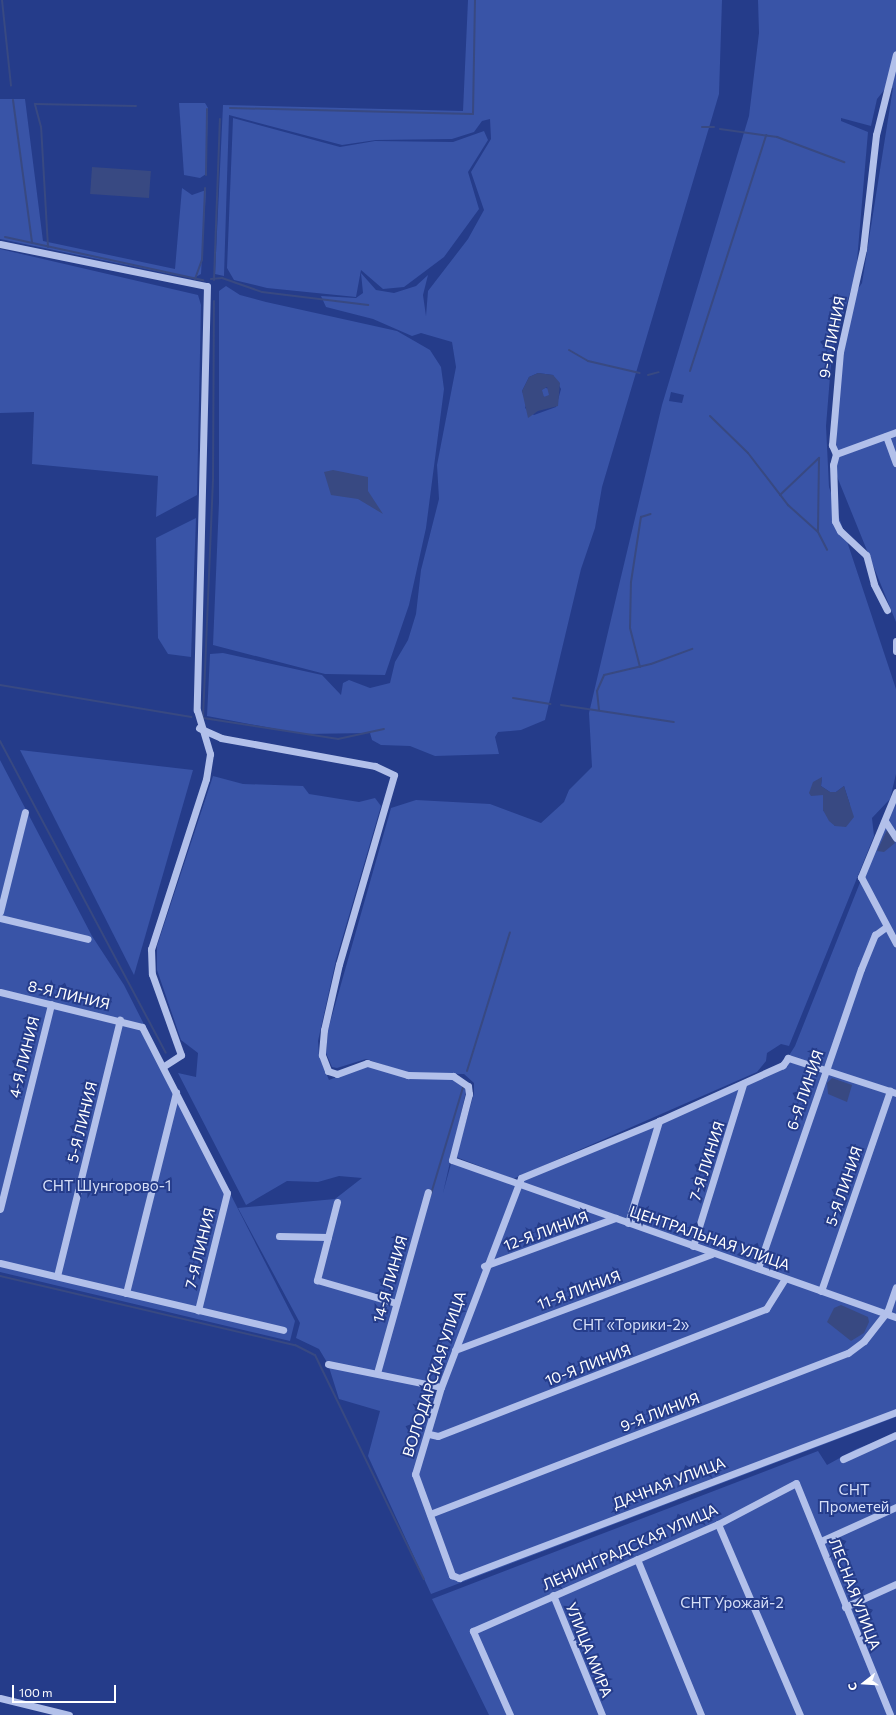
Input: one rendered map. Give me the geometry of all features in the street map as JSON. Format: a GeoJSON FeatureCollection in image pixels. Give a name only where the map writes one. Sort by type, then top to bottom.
{"type":"FeatureCollection","features":[{"type":"Feature","properties":{"kind":"street","name":"9-Я ЛИНИЯ"},"geometry":{"type":"LineString","coordinates":[[887,610],[874,584],[866,555],[840,531],[835,521],[833,464],[836,454],[832,445],[838,364],[863,249],[876,136],[896,54]]}},
{"type":"Feature","properties":{"kind":"street"},"geometry":{"type":"LineString","coordinates":[[0,244],[207,286],[197,710],[199,728],[210,754],[210,766],[151,949],[152,974],[181,1055],[164,1066],[176,1092],[126,1293]]}},
{"type":"Feature","properties":{"kind":"street"},"geometry":{"type":"LineString","coordinates":[[836,454],[896,432]]}},
{"type":"Feature","properties":{"kind":"street"},"geometry":{"type":"LineString","coordinates":[[886,436],[896,463]]}},
{"type":"Feature","properties":{"kind":"street"},"geometry":{"type":"LineString","coordinates":[[896,641],[896,652]]}},
{"type":"Feature","properties":{"kind":"street","name":"ЦЕНТРАЛЬНАЯ УЛИЦА"},"geometry":{"type":"LineString","coordinates":[[199,728],[221,738],[375,766],[393,773],[394,782],[339,964],[322,1043],[324,1063],[328,1071],[337,1074],[367,1063],[408,1075],[453,1076],[460,1079],[468,1086],[469,1094],[452,1160],[628,1222],[712,1254],[758,1268],[896,1317]]}},
{"type":"Feature","properties":{"kind":"street"},"geometry":{"type":"LineString","coordinates":[[896,792],[861,877],[886,927],[896,943]]}},
{"type":"Feature","properties":{"kind":"street"},"geometry":{"type":"LineString","coordinates":[[0,912],[25,812]]}},
{"type":"Feature","properties":{"kind":"street"},"geometry":{"type":"LineString","coordinates":[[885,820],[896,838]]}},
{"type":"Feature","properties":{"kind":"street"},"geometry":{"type":"LineString","coordinates":[[0,918],[88,939]]}},
{"type":"Feature","properties":{"kind":"street","name":"6-Я ЛИНИЯ"},"geometry":{"type":"LineString","coordinates":[[758,1268],[825,1070],[872,942],[886,927]]}},
{"type":"Feature","properties":{"kind":"street","name":"8-Я ЛИНИЯ"},"geometry":{"type":"LineString","coordinates":[[0,992],[120,1020],[142,1027],[164,1066]]}},
{"type":"Feature","properties":{"kind":"street","name":"4-Я ЛИНИЯ"},"geometry":{"type":"LineString","coordinates":[[0,1209],[51,1004]]}},
{"type":"Feature","properties":{"kind":"street","name":"5-Я ЛИНИЯ"},"geometry":{"type":"LineString","coordinates":[[57,1276],[120,1020]]}},
{"type":"Feature","properties":{"kind":"street"},"geometry":{"type":"LineString","coordinates":[[516,1183],[532,1171],[659,1121],[743,1084],[783,1065],[788,1058],[893,1092]]}},
{"type":"Feature","properties":{"kind":"street","name":"7-Я ЛИНИЯ"},"geometry":{"type":"LineString","coordinates":[[693,1246],[743,1084]]}},
{"type":"Feature","properties":{"kind":"street","name":"7-Я ЛИНИЯ"},"geometry":{"type":"LineString","coordinates":[[176,1092],[227,1193],[198,1310]]}},
{"type":"Feature","properties":{"kind":"street","name":"5-Я ЛИНИЯ"},"geometry":{"type":"LineString","coordinates":[[821,1290],[893,1092]]}},
{"type":"Feature","properties":{"kind":"street"},"geometry":{"type":"LineString","coordinates":[[628,1222],[659,1121]]}},
{"type":"Feature","properties":{"kind":"street","name":"ВОЛОДАРСКАЯ УЛИЦА"},"geometry":{"type":"LineString","coordinates":[[452,1574],[415,1474],[429,1434],[441,1387],[484,1266],[516,1183]]}},
{"type":"Feature","properties":{"kind":"street","name":"14-Я ЛИНИЯ"},"geometry":{"type":"LineString","coordinates":[[377,1374],[428,1192]]}},
{"type":"Feature","properties":{"kind":"street"},"geometry":{"type":"LineString","coordinates":[[337,1202],[317,1280],[396,1302]]}},
{"type":"Feature","properties":{"kind":"street","name":"12-Я ЛИНИЯ"},"geometry":{"type":"LineString","coordinates":[[484,1266],[615,1218]]}},
{"type":"Feature","properties":{"kind":"street"},"geometry":{"type":"LineString","coordinates":[[279,1236],[328,1237]]}},
{"type":"Feature","properties":{"kind":"street","name":"11-Я ЛИНИЯ"},"geometry":{"type":"LineString","coordinates":[[455,1350],[712,1254]]}},
{"type":"Feature","properties":{"kind":"street"},"geometry":{"type":"LineString","coordinates":[[0,1263],[283,1330]]}},
{"type":"Feature","properties":{"kind":"street","name":"10-Я ЛИНИЯ"},"geometry":{"type":"LineString","coordinates":[[429,1434],[438,1436],[766,1309],[785,1278]]}},
{"type":"Feature","properties":{"kind":"street"},"geometry":{"type":"LineString","coordinates":[[884,1313],[896,1287]]}},
{"type":"Feature","properties":{"kind":"street","name":"9-Я ЛИНИЯ"},"geometry":{"type":"LineString","coordinates":[[430,1514],[844,1355],[864,1341],[884,1313]]}},
{"type":"Feature","properties":{"kind":"street"},"geometry":{"type":"LineString","coordinates":[[328,1364],[441,1387]]}},
{"type":"Feature","properties":{"kind":"street","name":"ДАЧНАЯ УЛИЦА"},"geometry":{"type":"LineString","coordinates":[[452,1574],[459,1578],[896,1412]]}},
{"type":"Feature","properties":{"kind":"street"},"geometry":{"type":"LineString","coordinates":[[843,1459],[896,1435]]}},
{"type":"Feature","properties":{"kind":"street","name":"ЛЕНИНГРАДСКАЯ УЛИЦА"},"geometry":{"type":"LineString","coordinates":[[510,1715],[473,1631],[718,1524],[796,1483]]}},
{"type":"Feature","properties":{"kind":"street","name":"ЛЕСНАЯ УЛИЦА"},"geometry":{"type":"LineString","coordinates":[[796,1483],[821,1541],[845,1607],[890,1715]]}},
{"type":"Feature","properties":{"kind":"street"},"geometry":{"type":"LineString","coordinates":[[821,1541],[896,1507]]}},
{"type":"Feature","properties":{"kind":"street"},"geometry":{"type":"LineString","coordinates":[[718,1524],[800,1715]]}},
{"type":"Feature","properties":{"kind":"street"},"geometry":{"type":"LineString","coordinates":[[637,1559],[701,1715]]}},
{"type":"Feature","properties":{"kind":"street"},"geometry":{"type":"LineString","coordinates":[[845,1607],[896,1584]]}},
{"type":"Feature","properties":{"kind":"street","name":"УЛИЦА МИРА"},"geometry":{"type":"LineString","coordinates":[[553,1595],[602,1715]]}},
{"type":"Feature","properties":{"kind":"street"},"geometry":{"type":"LineString","coordinates":[[0,1698],[69,1715]]}},
{"type":"Feature","properties":{"kind":"green space"},"geometry":{"type":"Polygon","coordinates":[[[468,0],[722,0],[719,94],[602,487],[595,528],[581,569],[545,720],[521,730],[498,732],[495,737],[499,754],[435,756],[410,746],[381,745],[372,740],[370,733],[303,734],[207,716],[210,654],[223,653],[322,675],[341,695],[343,683],[349,680],[370,688],[390,683],[395,662],[408,640],[416,614],[421,570],[439,499],[437,465],[456,367],[452,342],[421,333],[412,336],[373,319],[326,307],[321,296],[356,298],[363,293],[361,273],[376,290],[394,293],[416,286],[428,275],[423,295],[426,316],[428,291],[468,239],[484,210],[471,172],[491,139],[490,119],[482,121],[474,132],[452,139],[376,140],[342,145],[229,115],[224,276],[215,274],[223,105],[463,111],[468,0]],[[538,373],[529,377],[522,391],[527,402],[525,408],[534,415],[556,407],[561,389],[553,375],[538,373]]]}},
{"type":"Feature","properties":{"kind":"green space"},"geometry":{"type":"Polygon","coordinates":[[[758,0],[896,0],[896,622],[836,474],[839,384],[852,298],[862,283],[893,88],[885,89],[877,99],[871,126],[841,118],[841,121],[868,132],[856,273],[832,352],[826,426],[829,487],[896,689],[896,774],[890,799],[872,818],[874,836],[789,1046],[781,1044],[767,1053],[766,1061],[757,1072],[513,1179],[456,1157],[474,1093],[474,1083],[464,1074],[408,1073],[366,1059],[337,1068],[332,1067],[326,1053],[328,1030],[391,808],[416,800],[490,804],[541,823],[564,802],[569,790],[592,767],[589,713],[662,405],[749,116],[759,33],[758,0]],[[671,392],[669,401],[682,403],[684,395],[671,392]],[[822,777],[817,794],[823,795],[823,810],[835,826],[850,805],[844,786],[836,792],[830,792],[821,786],[822,777]]]}},
{"type":"Feature","properties":{"kind":"green space"},"geometry":{"type":"Polygon","coordinates":[[[0,99],[25,99],[43,241],[175,269],[182,188],[192,195],[206,190],[201,274],[194,278],[175,275],[0,239],[0,99]]]}},
{"type":"Feature","properties":{"kind":"green space"},"geometry":{"type":"Polygon","coordinates":[[[179,103],[205,103],[208,108],[206,174],[200,178],[184,175],[179,103]]]}},
{"type":"Feature","properties":{"kind":"green space"},"geometry":{"type":"Polygon","coordinates":[[[233,118],[340,147],[375,141],[453,142],[484,131],[488,140],[468,172],[479,209],[444,257],[404,287],[383,289],[361,270],[356,297],[267,288],[234,280],[227,268],[233,118]]]}},
{"type":"Feature","properties":{"kind":"green space"},"geometry":{"type":"Polygon","coordinates":[[[0,249],[198,295],[201,305],[197,495],[156,517],[158,476],[32,464],[34,412],[0,413],[0,249]]]}},
{"type":"Feature","properties":{"kind":"green space"},"geometry":{"type":"Polygon","coordinates":[[[226,286],[240,295],[266,302],[397,331],[430,350],[441,367],[444,389],[426,528],[409,605],[385,675],[325,674],[213,645],[219,502],[219,291],[226,286]]]}},
{"type":"Feature","properties":{"kind":"green space"},"geometry":{"type":"Polygon","coordinates":[[[545,387],[550,392],[545,397],[540,392],[545,387]]]}},
{"type":"Feature","properties":{"kind":"green space"},"geometry":{"type":"Polygon","coordinates":[[[196,518],[191,657],[168,654],[158,638],[156,538],[196,518]]]}},
{"type":"Feature","properties":{"kind":"green space"},"geometry":{"type":"Polygon","coordinates":[[[20,750],[193,770],[134,975],[20,750]]]}},
{"type":"Feature","properties":{"kind":"green space","name":"СНТ Шунгорово-1"},"geometry":{"type":"Polygon","coordinates":[[[0,760],[92,936],[124,985],[295,1321],[290,1341],[0,1272],[0,760]]]}},
{"type":"Feature","properties":{"kind":"green space","name":"СНТ «Торики-2»"},"geometry":{"type":"Polygon","coordinates":[[[213,776],[243,784],[303,786],[309,794],[359,802],[375,798],[381,806],[336,960],[318,1041],[319,1056],[329,1080],[367,1065],[452,1077],[467,1087],[443,1193],[452,1160],[516,1183],[783,1065],[795,1046],[896,792],[896,1417],[431,1594],[368,1456],[380,1411],[339,1399],[328,1364],[319,1349],[296,1338],[300,1323],[238,1208],[335,1199],[362,1178],[339,1176],[318,1182],[287,1181],[246,1205],[178,1073],[196,1077],[198,1053],[181,1040],[157,970],[157,946],[213,776]]]}},
{"type":"Feature","properties":{"kind":"green space","name":"СНТ Урожай-2"},"geometry":{"type":"Polygon","coordinates":[[[896,1434],[896,1715],[489,1715],[432,1599],[818,1451],[827,1465],[856,1449],[896,1434]]]}},
{"type":"Feature","properties":{"kind":"shaded area"},"geometry":{"type":"Polygon","coordinates":[[[92,167],[151,171],[149,198],[90,194],[92,167]]]}},
{"type":"Feature","properties":{"kind":"shaded area"},"geometry":{"type":"Polygon","coordinates":[[[538,373],[553,375],[560,383],[558,406],[538,411],[528,418],[522,391],[529,377],[538,373]],[[547,387],[542,390],[544,397],[549,395],[547,387]]]}},
{"type":"Feature","properties":{"kind":"shaded area"},"geometry":{"type":"Polygon","coordinates":[[[333,470],[368,477],[368,491],[383,514],[358,499],[331,495],[324,472],[333,470]]]}},
{"type":"Feature","properties":{"kind":"shaded area"},"geometry":{"type":"Polygon","coordinates":[[[822,777],[821,786],[830,792],[836,792],[844,786],[854,817],[846,827],[835,826],[829,821],[823,810],[823,795],[811,796],[809,793],[813,782],[822,777]]]}},
{"type":"Feature","properties":{"kind":"shaded area"},"geometry":{"type":"Polygon","coordinates":[[[888,828],[895,843],[884,852],[877,851],[888,828]]]}},
{"type":"Feature","properties":{"kind":"shaded area"},"geometry":{"type":"Polygon","coordinates":[[[832,1078],[852,1085],[847,1102],[828,1094],[827,1083],[832,1078]]]}},
{"type":"Feature","properties":{"kind":"shaded area"},"geometry":{"type":"Polygon","coordinates":[[[841,1305],[868,1317],[869,1322],[864,1333],[851,1341],[827,1322],[834,1308],[841,1305]]]}},
{"type":"Feature","properties":{"kind":"waterway"},"geometry":{"type":"LineString","coordinates":[[2,0],[11,86]]}},
{"type":"Feature","properties":{"kind":"waterway"},"geometry":{"type":"LineString","coordinates":[[230,108],[473,114],[475,0]]}},
{"type":"Feature","properties":{"kind":"waterway"},"geometry":{"type":"LineString","coordinates":[[13,100],[32,243]]}},
{"type":"Feature","properties":{"kind":"waterway"},"geometry":{"type":"LineString","coordinates":[[48,247],[41,127],[35,104],[136,106]]}},
{"type":"Feature","properties":{"kind":"waterway"},"geometry":{"type":"LineString","coordinates":[[206,175],[207,109]]}},
{"type":"Feature","properties":{"kind":"waterway"},"geometry":{"type":"LineString","coordinates":[[214,280],[220,119]]}},
{"type":"Feature","properties":{"kind":"waterway"},"geometry":{"type":"LineString","coordinates":[[702,127],[714,127]]}},
{"type":"Feature","properties":{"kind":"waterway"},"geometry":{"type":"LineString","coordinates":[[720,129],[777,137],[844,162]]}},
{"type":"Feature","properties":{"kind":"waterway"},"geometry":{"type":"LineString","coordinates":[[690,371],[766,135]]}},
{"type":"Feature","properties":{"kind":"waterway"},"geometry":{"type":"LineString","coordinates":[[195,279],[202,260],[205,188]]}},
{"type":"Feature","properties":{"kind":"waterway"},"geometry":{"type":"LineString","coordinates":[[5,237],[203,280]]}},
{"type":"Feature","properties":{"kind":"waterway"},"geometry":{"type":"LineString","coordinates":[[211,279],[222,278],[262,292],[368,305]]}},
{"type":"Feature","properties":{"kind":"waterway"},"geometry":{"type":"LineString","coordinates":[[203,718],[213,480],[214,301]]}},
{"type":"Feature","properties":{"kind":"waterway"},"geometry":{"type":"LineString","coordinates":[[569,350],[588,361],[640,373]]}},
{"type":"Feature","properties":{"kind":"waterway"},"geometry":{"type":"LineString","coordinates":[[648,375],[659,372]]}},
{"type":"Feature","properties":{"kind":"waterway"},"geometry":{"type":"LineString","coordinates":[[710,416],[748,453],[788,505],[818,532],[827,550]]}},
{"type":"Feature","properties":{"kind":"waterway"},"geometry":{"type":"LineString","coordinates":[[780,495],[819,458],[818,532]]}},
{"type":"Feature","properties":{"kind":"waterway"},"geometry":{"type":"LineString","coordinates":[[640,667],[630,628],[631,582],[641,517],[651,514]]}},
{"type":"Feature","properties":{"kind":"waterway"},"geometry":{"type":"LineString","coordinates":[[599,710],[597,691],[604,675],[651,664],[692,649]]}},
{"type":"Feature","properties":{"kind":"waterway"},"geometry":{"type":"LineString","coordinates":[[0,685],[191,717]]}},
{"type":"Feature","properties":{"kind":"waterway"},"geometry":{"type":"LineString","coordinates":[[513,698],[551,704]]}},
{"type":"Feature","properties":{"kind":"waterway"},"geometry":{"type":"LineString","coordinates":[[561,705],[674,722]]}},
{"type":"Feature","properties":{"kind":"waterway"},"geometry":{"type":"LineString","coordinates":[[203,718],[338,739],[384,729]]}},
{"type":"Feature","properties":{"kind":"waterway"},"geometry":{"type":"LineString","coordinates":[[0,741],[166,1053]]}},
{"type":"Feature","properties":{"kind":"waterway"},"geometry":{"type":"LineString","coordinates":[[467,1071],[510,932]]}},
{"type":"Feature","properties":{"kind":"waterway"},"geometry":{"type":"LineString","coordinates":[[431,1194],[463,1087]]}},
{"type":"Feature","properties":{"kind":"waterway"},"geometry":{"type":"LineString","coordinates":[[0,1276],[295,1345],[315,1355],[424,1579]]}},
{"type":"Feature","properties":{"kind":"waterway"},"geometry":{"type":"LineString","coordinates":[[677,1499],[700,1491]]}},
{"type":"Feature","properties":{"kind":"park label","name":"СНТ Прометей"},"geometry":{"type":"Point","coordinates":[854,1498]}}]}
